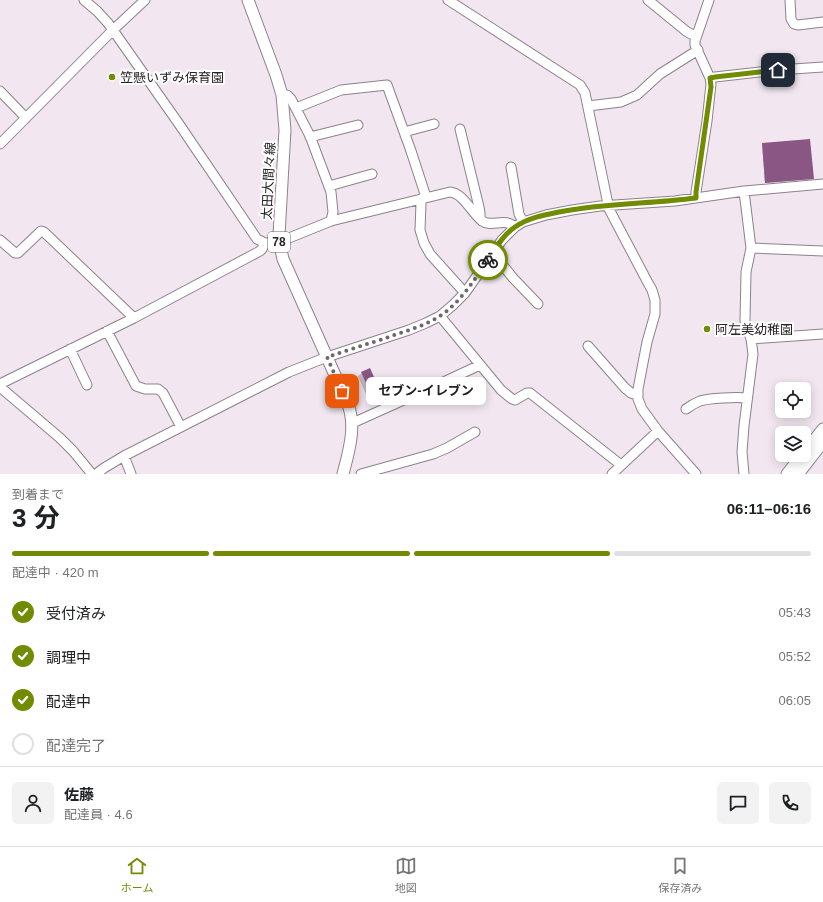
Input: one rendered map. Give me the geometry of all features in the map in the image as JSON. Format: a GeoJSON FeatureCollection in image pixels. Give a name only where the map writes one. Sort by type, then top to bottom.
{"type":"FeatureCollection","features":[{"type":"Feature","properties":{"kind":"main road","name":"太田大間々線"},"geometry":{"type":"LineString","coordinates":[[248,0],[282,95],[285,130],[279,242],[283,259],[350,408],[352,430],[343,474]]}},
{"type":"Feature","properties":{"kind":"main road"},"geometry":{"type":"LineString","coordinates":[[811,444],[823,429]]}},
{"type":"Feature","properties":{"kind":"main road"},"geometry":{"type":"LineString","coordinates":[[798,474],[823,442]]}},
{"type":"Feature","properties":{"kind":"main road"},"geometry":{"type":"LineString","coordinates":[[787,474],[796,462]]}},
{"type":"Feature","properties":{"kind":"street"},"geometry":{"type":"LineString","coordinates":[[84,0],[113,30],[257,239],[264,243],[279,242],[331,221],[453,192],[460,196],[480,219],[486,223],[508,222],[515,227]]}},
{"type":"Feature","properties":{"kind":"street"},"geometry":{"type":"LineString","coordinates":[[0,144],[113,30],[145,0]]}},
{"type":"Feature","properties":{"kind":"street"},"geometry":{"type":"LineString","coordinates":[[448,0],[580,85],[585,92],[608,206],[647,280],[655,300],[655,314],[637,396],[640,406],[658,431],[696,474]]}},
{"type":"Feature","properties":{"kind":"street"},"geometry":{"type":"LineString","coordinates":[[648,0],[686,31],[696,36]]}},
{"type":"Feature","properties":{"kind":"street"},"geometry":{"type":"LineString","coordinates":[[696,198],[711,87],[710,78],[695,41],[709,0]]}},
{"type":"Feature","properties":{"kind":"street"},"geometry":{"type":"LineString","coordinates":[[790,0],[791,19],[794,24],[798,25],[823,22]]}},
{"type":"Feature","properties":{"kind":"street"},"geometry":{"type":"LineString","coordinates":[[588,106],[621,102],[637,95],[660,74],[698,50]]}},
{"type":"Feature","properties":{"kind":"street"},"geometry":{"type":"LineString","coordinates":[[710,78],[778,70],[823,67]]}},
{"type":"Feature","properties":{"kind":"street"},"geometry":{"type":"LineString","coordinates":[[296,108],[341,90],[387,85],[404,132],[423,198],[421,203],[420,230],[424,243],[430,254],[465,293]]}},
{"type":"Feature","properties":{"kind":"street"},"geometry":{"type":"LineString","coordinates":[[0,91],[26,118]]}},
{"type":"Feature","properties":{"kind":"street"},"geometry":{"type":"LineString","coordinates":[[282,95],[289,96],[310,137],[331,192],[331,221]]}},
{"type":"Feature","properties":{"kind":"street"},"geometry":{"type":"LineString","coordinates":[[404,132],[434,124]]}},
{"type":"Feature","properties":{"kind":"street"},"geometry":{"type":"LineString","coordinates":[[310,137],[358,125]]}},
{"type":"Feature","properties":{"kind":"street"},"geometry":{"type":"LineString","coordinates":[[460,129],[479,207],[480,219]]}},
{"type":"Feature","properties":{"kind":"street"},"geometry":{"type":"LineString","coordinates":[[511,167],[519,214],[523,222]]}},
{"type":"Feature","properties":{"kind":"street"},"geometry":{"type":"LineString","coordinates":[[329,186],[372,174]]}},
{"type":"Feature","properties":{"kind":"street"},"geometry":{"type":"LineString","coordinates":[[96,474],[124,456],[289,372],[327,357],[409,330],[440,316],[465,293],[502,240],[515,227],[523,222],[541,216],[572,210],[675,201],[744,191],[823,184]]}},
{"type":"Feature","properties":{"kind":"street"},"geometry":{"type":"LineString","coordinates":[[744,191],[752,248],[746,272],[745,321],[751,339],[753,354],[742,452],[744,474]]}},
{"type":"Feature","properties":{"kind":"street"},"geometry":{"type":"LineString","coordinates":[[0,240],[15,253],[18,253],[41,231],[44,232],[134,318]]}},
{"type":"Feature","properties":{"kind":"street"},"geometry":{"type":"LineString","coordinates":[[92,474],[60,438],[0,385],[134,318],[260,251],[264,243]]}},
{"type":"Feature","properties":{"kind":"street"},"geometry":{"type":"LineString","coordinates":[[752,248],[823,251]]}},
{"type":"Feature","properties":{"kind":"street"},"geometry":{"type":"LineString","coordinates":[[493,253],[513,278],[538,304]]}},
{"type":"Feature","properties":{"kind":"street"},"geometry":{"type":"LineString","coordinates":[[440,316],[501,390],[515,400],[526,393],[530,393],[621,465]]}},
{"type":"Feature","properties":{"kind":"street"},"geometry":{"type":"LineString","coordinates":[[107,331],[136,386],[145,389],[158,389],[163,393],[181,427]]}},
{"type":"Feature","properties":{"kind":"street"},"geometry":{"type":"LineString","coordinates":[[751,339],[823,334]]}},
{"type":"Feature","properties":{"kind":"street"},"geometry":{"type":"LineString","coordinates":[[588,346],[625,388],[637,396]]}},
{"type":"Feature","properties":{"kind":"street"},"geometry":{"type":"LineString","coordinates":[[70,349],[88,385]]}},
{"type":"Feature","properties":{"kind":"street"},"geometry":{"type":"LineString","coordinates":[[352,422],[480,365]]}},
{"type":"Feature","properties":{"kind":"street"},"geometry":{"type":"LineString","coordinates":[[686,409],[706,400],[747,398]]}},
{"type":"Feature","properties":{"kind":"street"},"geometry":{"type":"LineString","coordinates":[[612,474],[658,431]]}},
{"type":"Feature","properties":{"kind":"street"},"geometry":{"type":"LineString","coordinates":[[361,474],[433,454],[475,432]]}},
{"type":"Feature","properties":{"kind":"street"},"geometry":{"type":"LineString","coordinates":[[124,456],[131,474]]}},
{"type":"Feature","properties":{"kind":"building"},"geometry":{"type":"Polygon","coordinates":[[[810,139],[814,179],[765,183],[762,143],[810,139]]]}},
{"type":"Feature","properties":{"kind":"building"},"geometry":{"type":"Polygon","coordinates":[[[370,368],[379,388],[370,392],[361,372],[370,368]]]}},
{"type":"Feature","properties":{"kind":"way so far"},"geometry":{"type":"LineString","coordinates":[[342,391],[327,357],[409,330],[440,316],[465,293],[488,260]]}},
{"type":"Feature","properties":{"kind":"place","name":"笠懸いずみ保育園"},"geometry":{"type":"Point","coordinates":[112,77]}},
{"type":"Feature","properties":{"kind":"place","name":"阿左美幼稚園"},"geometry":{"type":"Point","coordinates":[707,329]}},
{"type":"Feature","properties":{"kind":"place","name":"セブン-イレブン"},"geometry":{"type":"Point","coordinates":[342,391]}},
{"type":"Feature","properties":{"kind":"route"},"geometry":{"type":"LineString","coordinates":[[488,260],[508,233],[523,222],[536,217],[593,207],[696,198],[711,87],[710,78],[778,70]]}}]}
